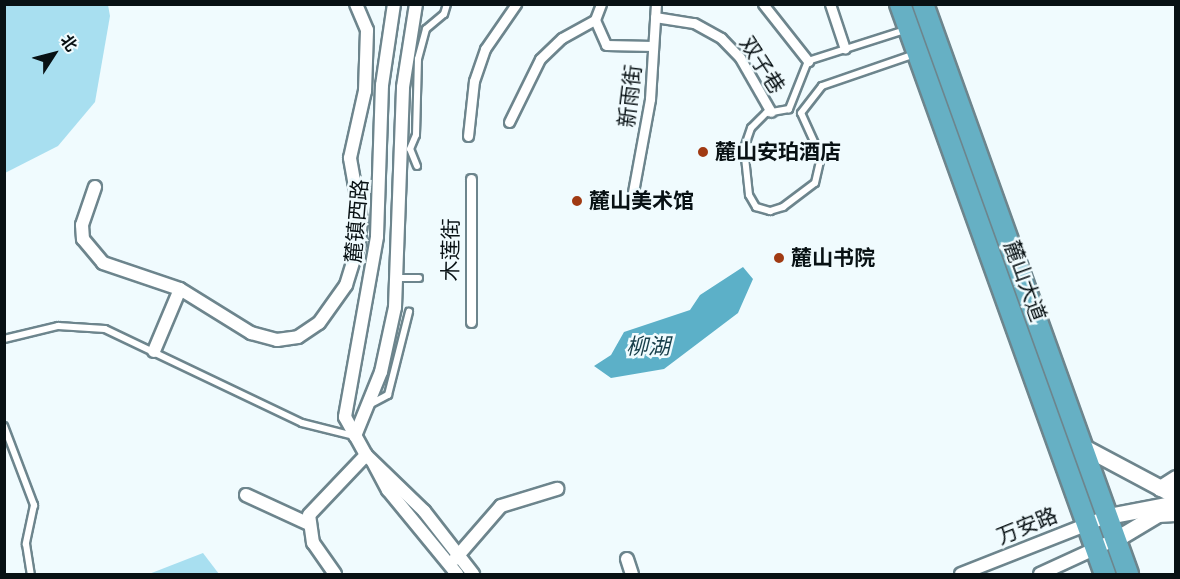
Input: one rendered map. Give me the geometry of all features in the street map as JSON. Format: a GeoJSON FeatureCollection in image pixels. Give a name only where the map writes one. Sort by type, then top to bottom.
{"type":"FeatureCollection","features":[{"type":"Feature","properties":{"kind":"highway","name":"麓山大道"},"geometry":{"type":"LineString","coordinates":[[900,4],[1105,574]]}},
{"type":"Feature","properties":{"kind":"highway","name":"麓山大道"},"geometry":{"type":"LineString","coordinates":[[923,4],[1128,574]]}},
{"type":"Feature","properties":{"kind":"street"},"geometry":{"type":"LineString","coordinates":[[94,187],[82,225],[89,252],[103,263],[180,289],[251,333],[277,340],[298,337],[331,311],[346,285],[361,220],[350,158],[365,91],[367,30],[356,4]]}},
{"type":"Feature","properties":{"kind":"street","name":"麓镇西路"},"geometry":{"type":"LineString","coordinates":[[370,459],[355,436],[346,403],[359,359],[377,237],[382,85],[394,4]]}},
{"type":"Feature","properties":{"kind":"street"},"geometry":{"type":"LineString","coordinates":[[355,436],[386,348],[398,278],[403,87],[417,4]]}},
{"type":"Feature","properties":{"kind":"street"},"geometry":{"type":"LineString","coordinates":[[468,136],[474,81],[485,49],[516,4]]}},
{"type":"Feature","properties":{"kind":"street"},"geometry":{"type":"LineString","coordinates":[[601,4],[596,20],[606,45],[653,46]]}},
{"type":"Feature","properties":{"kind":"street","name":"新雨街"},"geometry":{"type":"LineString","coordinates":[[633,192],[653,46],[656,4]]}},
{"type":"Feature","properties":{"kind":"street"},"geometry":{"type":"LineString","coordinates":[[762,4],[808,61]]}},
{"type":"Feature","properties":{"kind":"street"},"geometry":{"type":"LineString","coordinates":[[830,4],[845,49]]}},
{"type":"Feature","properties":{"kind":"street","name":"双子巷"},"geometry":{"type":"LineString","coordinates":[[655,17],[694,23],[721,38],[740,58],[771,112]]}},
{"type":"Feature","properties":{"kind":"street"},"geometry":{"type":"LineString","coordinates":[[509,122],[540,59],[562,38],[596,20]]}},
{"type":"Feature","properties":{"kind":"street","name":"木莲街"},"geometry":{"type":"LineString","coordinates":[[471,179],[471,322]]}},
{"type":"Feature","properties":{"kind":"street"},"geometry":{"type":"LineString","coordinates":[[154,351],[180,289]]}},
{"type":"Feature","properties":{"kind":"street"},"geometry":{"type":"LineString","coordinates":[[1083,446],[1176,496]]}},
{"type":"Feature","properties":{"kind":"street"},"geometry":{"type":"LineString","coordinates":[[334,574],[313,543],[307,523],[314,506],[370,459]]}},
{"type":"Feature","properties":{"kind":"street"},"geometry":{"type":"LineString","coordinates":[[370,459],[406,491],[459,553],[473,574]]}},
{"type":"Feature","properties":{"kind":"street"},"geometry":{"type":"LineString","coordinates":[[370,459],[388,490],[454,569]]}},
{"type":"Feature","properties":{"kind":"street"},"geometry":{"type":"LineString","coordinates":[[1160,488],[1176,478]]}},
{"type":"Feature","properties":{"kind":"street"},"geometry":{"type":"LineString","coordinates":[[454,569],[459,553],[501,506],[557,489]]}},
{"type":"Feature","properties":{"kind":"street"},"geometry":{"type":"LineString","coordinates":[[246,495],[307,523]]}},
{"type":"Feature","properties":{"kind":"street"},"geometry":{"type":"LineString","coordinates":[[1108,516],[1176,503]]}},
{"type":"Feature","properties":{"kind":"street"},"geometry":{"type":"LineString","coordinates":[[1040,574],[1097,552],[1158,514],[1176,513]]}},
{"type":"Feature","properties":{"kind":"street","name":"万安路"},"geometry":{"type":"LineString","coordinates":[[961,574],[1108,516]]}},
{"type":"Feature","properties":{"kind":"street"},"geometry":{"type":"LineString","coordinates":[[627,559],[632,574]]}},
{"type":"Feature","properties":{"kind":"lane"},"geometry":{"type":"LineString","coordinates":[[417,166],[410,149],[416,135],[418,59],[426,29],[444,14],[447,4]]}},
{"type":"Feature","properties":{"kind":"lane"},"geometry":{"type":"LineString","coordinates":[[909,28],[808,61],[789,109],[771,112],[751,128],[744,148],[749,195],[756,207],[770,211],[815,183],[821,157],[813,129],[801,113],[822,86],[917,53]]}},
{"type":"Feature","properties":{"kind":"lane"},"geometry":{"type":"LineString","coordinates":[[398,278],[419,278]]}},
{"type":"Feature","properties":{"kind":"lane"},"geometry":{"type":"LineString","coordinates":[[367,406],[388,395],[409,312]]}},
{"type":"Feature","properties":{"kind":"lane"},"geometry":{"type":"LineString","coordinates":[[4,339],[81,326],[105,328],[328,434],[355,436]]}},
{"type":"Feature","properties":{"kind":"lane"},"geometry":{"type":"LineString","coordinates":[[4,426],[34,505],[26,544],[31,574]]}},
{"type":"Feature","properties":{"kind":"shaded area"},"geometry":{"type":"Polygon","coordinates":[[[5,4],[108,5],[110,16],[95,102],[58,146],[5,173],[5,4]]]}},
{"type":"Feature","properties":{"kind":"shaded area"},"geometry":{"type":"Polygon","coordinates":[[[203,553],[219,574],[149,574],[203,553]]]}},
{"type":"Feature","properties":{"kind":"water","name":"柳湖"},"geometry":{"type":"Polygon","coordinates":[[[743,267],[753,279],[738,313],[664,369],[611,378],[594,366],[611,355],[624,332],[690,310],[700,295],[743,267]]]}},
{"type":"Feature","properties":{"kind":"place","name":"麓山安珀酒店"},"geometry":{"type":"Point","coordinates":[703,152]}},
{"type":"Feature","properties":{"kind":"place","name":"麓山美术馆"},"geometry":{"type":"Point","coordinates":[577,201]}},
{"type":"Feature","properties":{"kind":"place","name":"麓山书院"},"geometry":{"type":"Point","coordinates":[779,258]}}]}
